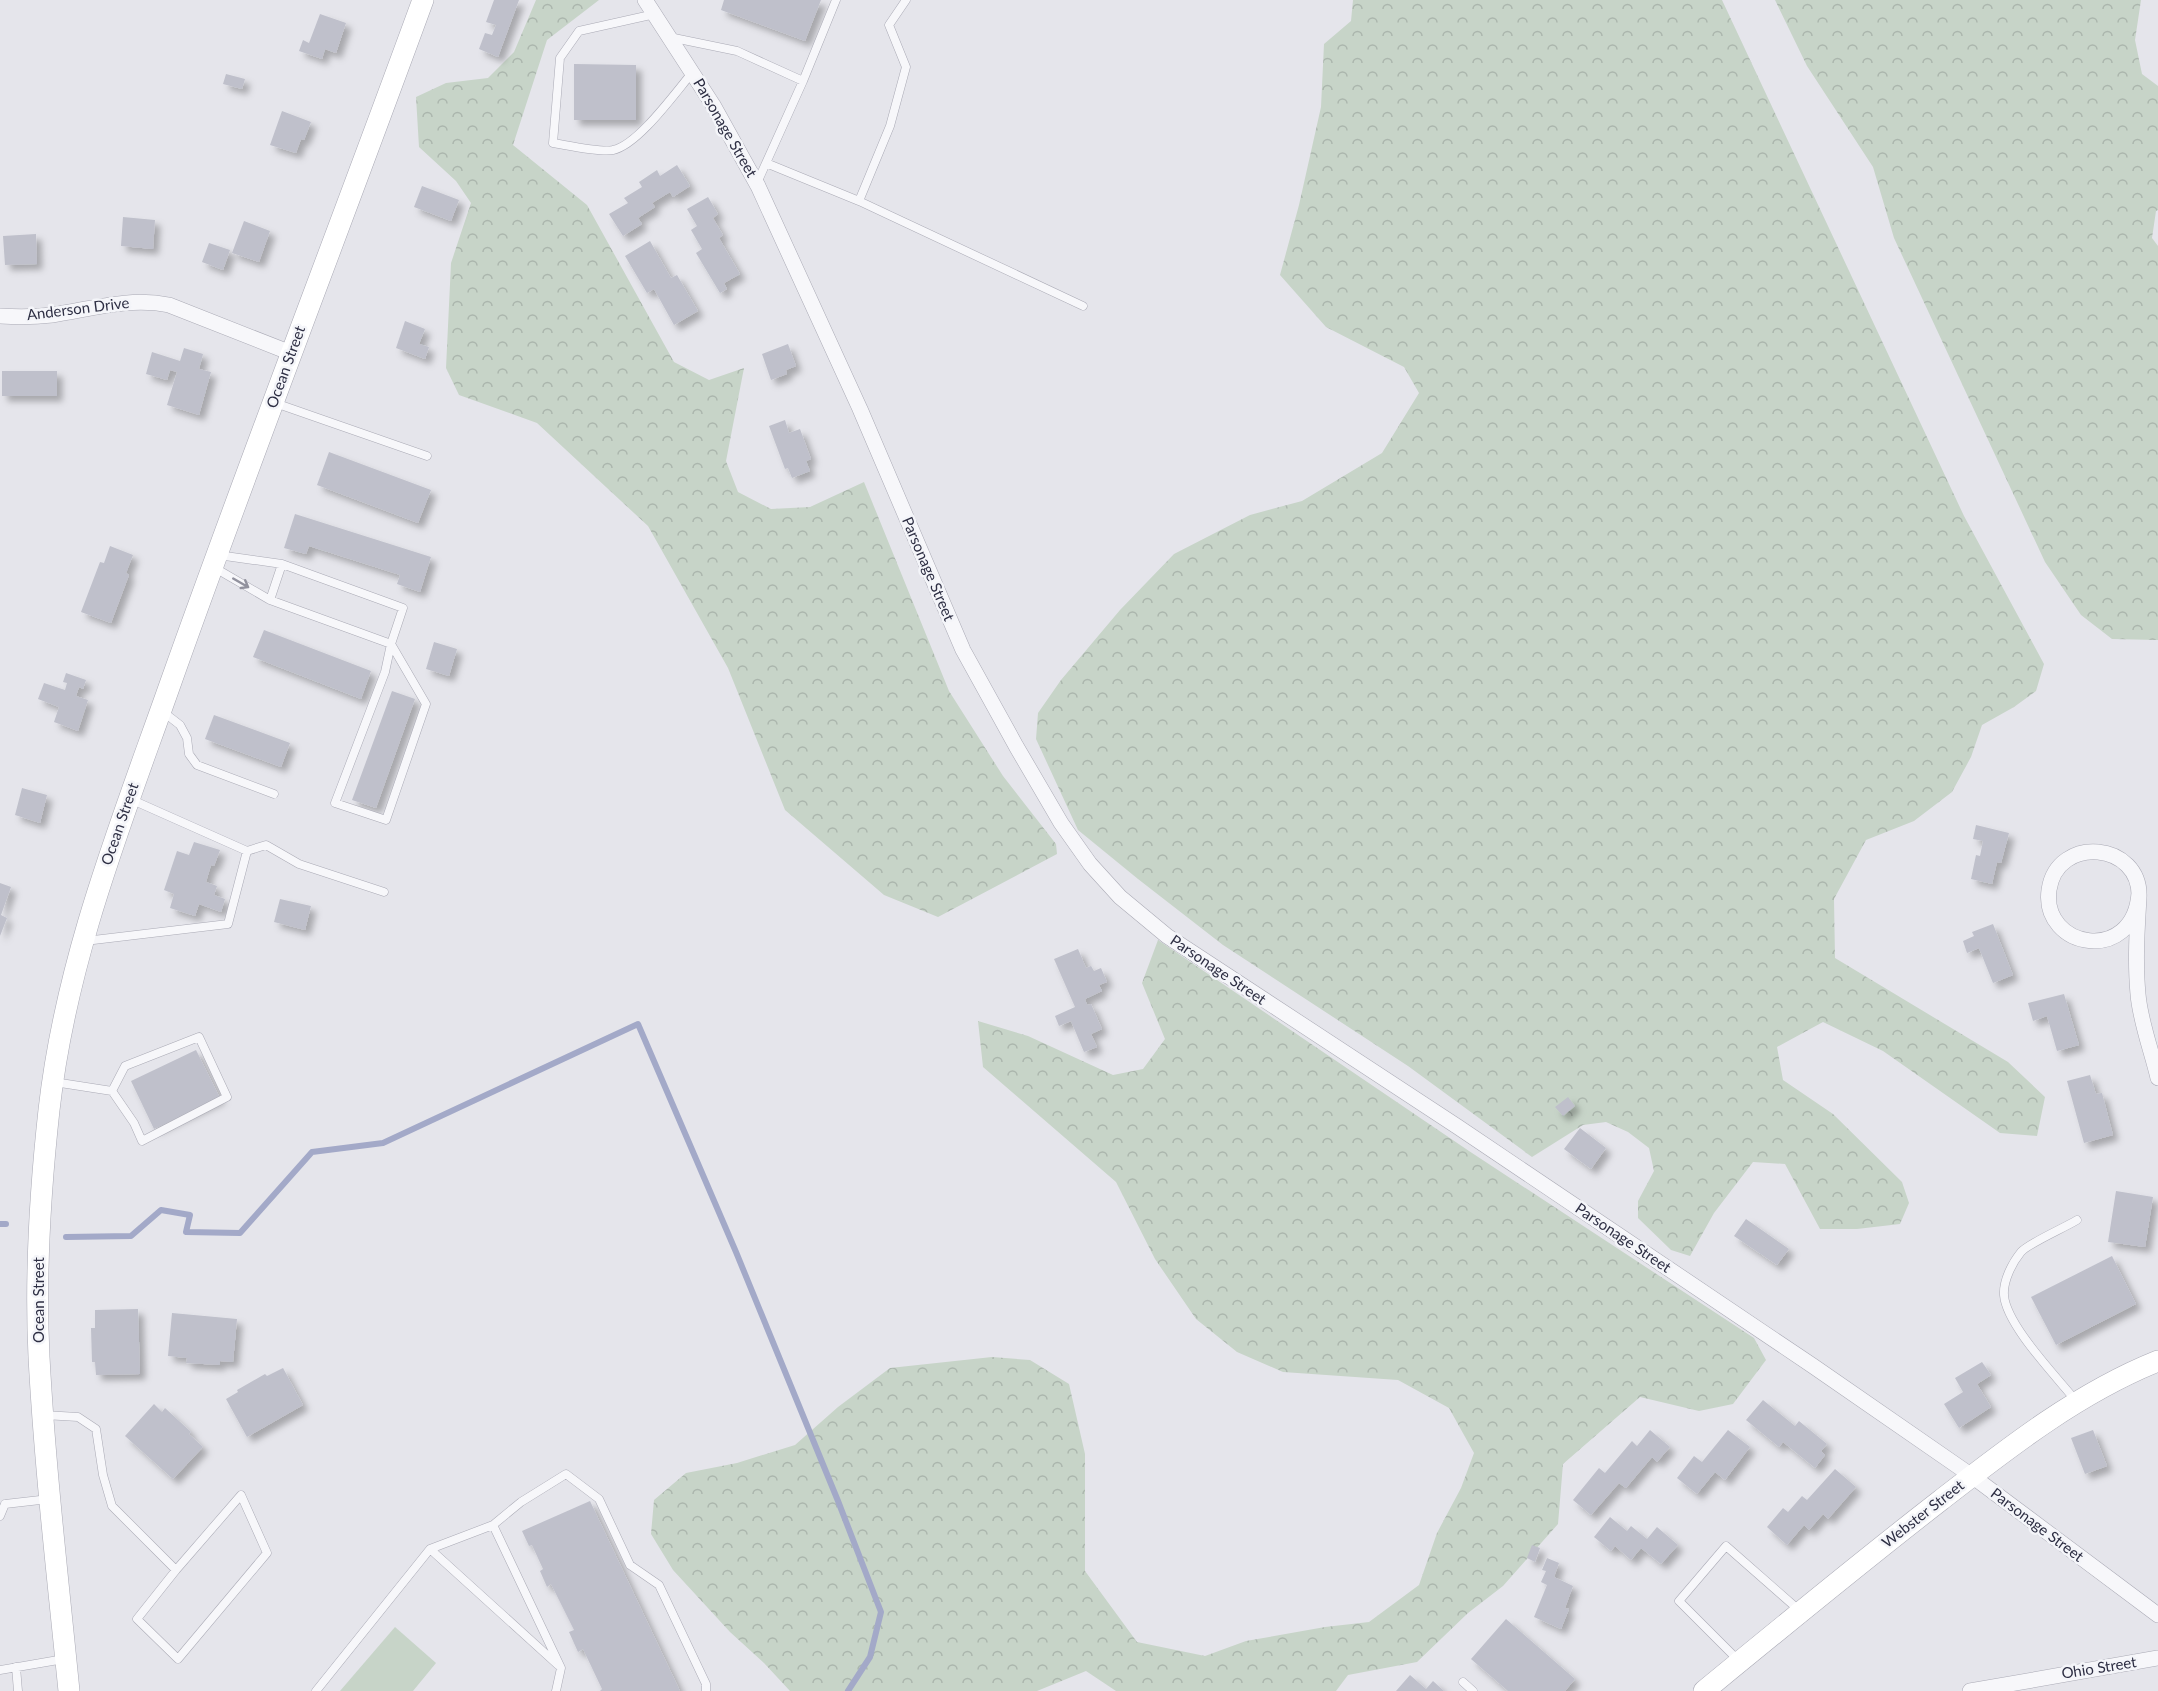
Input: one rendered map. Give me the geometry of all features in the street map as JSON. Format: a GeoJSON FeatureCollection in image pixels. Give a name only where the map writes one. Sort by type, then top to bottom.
{"type":"FeatureCollection","features":[{"type":"Feature","properties":{"kind":"main road","name":"Ocean Street"},"geometry":{"type":"LineString","coordinates":[[69,1691],[39,1355],[39,1246],[46,1141],[65,1012],[98,888],[128,798],[423,0]]}},
{"type":"Feature","properties":{"kind":"main road","name":"Webster Street"},"geometry":{"type":"LineString","coordinates":[[1704,1691],[2025,1436],[2077,1402],[2135,1370],[2158,1361]]}},
{"type":"Feature","properties":{"kind":"street","name":"Parsonage Street"},"geometry":{"type":"LineString","coordinates":[[645,0],[692,73],[757,183],[860,409],[963,651],[1061,823],[1090,864],[1120,897],[1167,936],[1634,1245],[1972,1476],[2158,1616]]}},
{"type":"Feature","properties":{"kind":"street","name":"Anderson Drive"},"geometry":{"type":"LineString","coordinates":[[0,316],[51,315],[118,303],[154,302],[169,305],[291,353]]}},
{"type":"Feature","properties":{"kind":"street"},"geometry":{"type":"LineString","coordinates":[[2139,893],[2135,916],[2128,926],[2120,933],[2098,942],[2087,941],[2066,932],[2058,924],[2049,902],[2052,879],[2058,868],[2077,854],[2101,851],[2123,861],[2131,870],[2137,881],[2139,893],[2136,947],[2138,996],[2158,1078]]}},
{"type":"Feature","properties":{"kind":"street","name":"Ohio Street"},"geometry":{"type":"LineString","coordinates":[[1970,1691],[2158,1658]]}},
{"type":"Feature","properties":{"kind":"lane"},"geometry":{"type":"LineString","coordinates":[[757,183],[803,81],[836,0]]}},
{"type":"Feature","properties":{"kind":"lane"},"geometry":{"type":"LineString","coordinates":[[859,201],[890,126],[906,67],[889,25],[906,0]]}},
{"type":"Feature","properties":{"kind":"lane"},"geometry":{"type":"LineString","coordinates":[[655,14],[579,31],[560,58],[553,143],[612,151],[624,146],[639,135],[692,73]]}},
{"type":"Feature","properties":{"kind":"lane"},"geometry":{"type":"LineString","coordinates":[[669,37],[736,51],[803,81]]}},
{"type":"Feature","properties":{"kind":"lane"},"geometry":{"type":"LineString","coordinates":[[766,163],[859,201],[1083,306]]}},
{"type":"Feature","properties":{"kind":"lane"},"geometry":{"type":"LineString","coordinates":[[273,403],[427,456]]}},
{"type":"Feature","properties":{"kind":"lane"},"geometry":{"type":"LineString","coordinates":[[214,561],[270,600],[391,644],[426,704],[386,820],[335,803],[385,672],[391,644],[403,608],[282,564],[214,561]]}},
{"type":"Feature","properties":{"kind":"lane"},"geometry":{"type":"LineString","coordinates":[[270,600],[282,564]]}},
{"type":"Feature","properties":{"kind":"lane"},"geometry":{"type":"LineString","coordinates":[[161,710],[180,725],[187,738],[189,754],[197,765],[274,794]]}},
{"type":"Feature","properties":{"kind":"lane"},"geometry":{"type":"LineString","coordinates":[[128,798],[247,851],[267,845],[299,864],[384,892]]}},
{"type":"Feature","properties":{"kind":"lane"},"geometry":{"type":"LineString","coordinates":[[83,941],[228,924],[247,851]]}},
{"type":"Feature","properties":{"kind":"lane"},"geometry":{"type":"LineString","coordinates":[[53,1082],[112,1091],[134,1123],[142,1141],[227,1097],[199,1038],[125,1066],[112,1091]]}},
{"type":"Feature","properties":{"kind":"lane"},"geometry":{"type":"LineString","coordinates":[[2077,1221],[2022,1250],[2010,1269],[2004,1295],[2012,1317],[2036,1354],[2077,1402]]}},
{"type":"Feature","properties":{"kind":"lane"},"geometry":{"type":"LineString","coordinates":[[44,1415],[78,1417],[96,1429],[103,1475],[112,1506],[176,1570]]}},
{"type":"Feature","properties":{"kind":"lane"},"geometry":{"type":"LineString","coordinates":[[316,1691],[430,1549],[493,1525],[521,1502],[566,1474],[599,1499],[630,1565],[659,1585],[706,1684],[706,1691]]}},
{"type":"Feature","properties":{"kind":"lane"},"geometry":{"type":"LineString","coordinates":[[242,1496],[267,1553],[178,1659],[137,1618],[176,1570],[212,1528],[242,1496]]}},
{"type":"Feature","properties":{"kind":"lane"},"geometry":{"type":"LineString","coordinates":[[0,1516],[3,1502],[50,1498]]}},
{"type":"Feature","properties":{"kind":"lane"},"geometry":{"type":"LineString","coordinates":[[493,1525],[561,1668],[556,1691]]}},
{"type":"Feature","properties":{"kind":"lane"},"geometry":{"type":"LineString","coordinates":[[1740,1662],[1679,1601],[1726,1546],[1801,1612]]}},
{"type":"Feature","properties":{"kind":"lane"},"geometry":{"type":"LineString","coordinates":[[430,1549],[561,1668]]}},
{"type":"Feature","properties":{"kind":"lane"},"geometry":{"type":"LineString","coordinates":[[0,1670],[66,1659]]}},
{"type":"Feature","properties":{"kind":"lane"},"geometry":{"type":"LineString","coordinates":[[16,1667],[18,1691]]}},
{"type":"Feature","properties":{"kind":"lane"},"geometry":{"type":"LineString","coordinates":[[1463,1683],[1473,1691]]}},
{"type":"Feature","properties":{"kind":"green space"},"geometry":{"type":"Polygon","coordinates":[[[536,0],[599,0],[547,40],[513,145],[587,205],[674,362],[709,380],[744,368],[726,461],[738,492],[771,509],[810,507],[864,482],[949,691],[1003,776],[1056,844],[1057,854],[938,917],[884,895],[785,810],[728,668],[648,526],[537,423],[459,395],[446,368],[451,263],[471,203],[456,181],[419,147],[416,97],[446,83],[488,78],[514,52],[536,0]]]}},
{"type":"Feature","properties":{"kind":"green space"},"geometry":{"type":"Polygon","coordinates":[[[1353,0],[1722,0],[1964,516],[2044,664],[2036,691],[2014,707],[1982,725],[1971,757],[1952,792],[1914,821],[1866,840],[1834,899],[1835,958],[2008,1062],[2045,1097],[2037,1136],[2000,1133],[1883,1051],[1823,1022],[1777,1047],[1783,1080],[1833,1114],[1902,1182],[1909,1203],[1900,1224],[1857,1229],[1820,1229],[1785,1164],[1753,1162],[1714,1213],[1690,1256],[1671,1250],[1638,1218],[1638,1201],[1654,1171],[1649,1148],[1628,1132],[1606,1122],[1583,1125],[1532,1157],[1408,1066],[1223,945],[1078,830],[1036,739],[1038,713],[1061,680],[1120,610],[1174,554],[1250,515],[1302,501],[1382,453],[1419,393],[1404,367],[1326,327],[1280,275],[1299,205],[1321,107],[1324,44],[1351,21],[1353,0]]]}},
{"type":"Feature","properties":{"kind":"green space"},"geometry":{"type":"Polygon","coordinates":[[[1775,0],[2141,0],[2135,40],[2142,74],[2158,86],[2158,210],[2152,238],[2158,246],[2158,640],[2112,639],[2081,615],[2045,562],[1894,238],[1873,167],[1807,66],[1775,0]]]}},
{"type":"Feature","properties":{"kind":"green space"},"geometry":{"type":"Polygon","coordinates":[[[1158,940],[1469,1151],[1754,1338],[1766,1360],[1733,1404],[1699,1411],[1640,1397],[1563,1464],[1558,1524],[1503,1586],[1468,1613],[1417,1662],[1348,1675],[1336,1691],[1116,1691],[1086,1671],[1037,1691],[790,1691],[730,1632],[673,1570],[651,1534],[654,1500],[686,1473],[737,1463],[795,1445],[838,1407],[890,1368],[992,1357],[1030,1360],[1069,1384],[1085,1454],[1085,1571],[1137,1642],[1205,1656],[1246,1641],[1369,1622],[1419,1585],[1437,1533],[1461,1488],[1474,1453],[1449,1408],[1398,1380],[1283,1372],[1237,1352],[1196,1319],[1155,1259],[1116,1182],[983,1067],[978,1021],[1028,1036],[1113,1075],[1143,1069],[1165,1039],[1142,983],[1158,940]]]}},
{"type":"Feature","properties":{"kind":"green space"},"geometry":{"type":"Polygon","coordinates":[[[395,1627],[436,1663],[413,1691],[340,1691],[395,1627]]]}},
{"type":"Feature","properties":{"kind":"building"},"geometry":{"type":"Polygon","coordinates":[[[494,0],[519,0],[498,57],[479,49],[485,33],[492,35],[496,25],[486,22],[494,0]]]}},
{"type":"Feature","properties":{"kind":"building"},"geometry":{"type":"Polygon","coordinates":[[[724,0],[821,0],[805,41],[721,10],[724,0]]]}},
{"type":"Feature","properties":{"kind":"building"},"geometry":{"type":"Polygon","coordinates":[[[320,14],[346,23],[336,53],[325,49],[322,59],[299,51],[303,40],[309,43],[320,14]]]}},
{"type":"Feature","properties":{"kind":"building"},"geometry":{"type":"Polygon","coordinates":[[[574,64],[636,65],[636,120],[574,120],[574,64]]]}},
{"type":"Feature","properties":{"kind":"building"},"geometry":{"type":"Polygon","coordinates":[[[226,74],[245,79],[242,89],[223,84],[226,74]]]}},
{"type":"Feature","properties":{"kind":"building"},"geometry":{"type":"Polygon","coordinates":[[[282,111],[311,122],[296,153],[270,145],[282,111]]]}},
{"type":"Feature","properties":{"kind":"building"},"geometry":{"type":"Polygon","coordinates":[[[677,165],[690,186],[673,197],[670,192],[652,203],[655,207],[638,218],[642,224],[623,236],[609,214],[628,203],[624,198],[642,187],[639,182],[657,170],[660,176],[677,165]]]}},
{"type":"Feature","properties":{"kind":"building"},"geometry":{"type":"Polygon","coordinates":[[[422,186],[459,200],[451,221],[414,207],[422,186]]]}},
{"type":"Feature","properties":{"kind":"building"},"geometry":{"type":"Polygon","coordinates":[[[708,197],[718,214],[713,218],[723,235],[719,238],[740,274],[724,283],[727,289],[720,293],[696,253],[702,249],[691,230],[697,226],[687,209],[708,197]]]}},
{"type":"Feature","properties":{"kind":"building"},"geometry":{"type":"Polygon","coordinates":[[[123,217],[155,220],[153,249],[121,246],[123,217]]]}},
{"type":"Feature","properties":{"kind":"building"},"geometry":{"type":"Polygon","coordinates":[[[244,221],[270,231],[259,262],[232,253],[244,221]]]}},
{"type":"Feature","properties":{"kind":"building"},"geometry":{"type":"Polygon","coordinates":[[[36,234],[37,264],[5,265],[3,236],[36,234]]]}},
{"type":"Feature","properties":{"kind":"building"},"geometry":{"type":"Polygon","coordinates":[[[650,241],[671,278],[677,275],[698,311],[674,325],[654,289],[647,293],[625,256],[650,241]]]}},
{"type":"Feature","properties":{"kind":"building"},"geometry":{"type":"Polygon","coordinates":[[[209,243],[230,250],[223,270],[202,262],[209,243]]]}},
{"type":"Feature","properties":{"kind":"building"},"geometry":{"type":"Polygon","coordinates":[[[405,321],[425,329],[419,344],[429,347],[425,359],[396,348],[405,321]]]}},
{"type":"Feature","properties":{"kind":"building"},"geometry":{"type":"Polygon","coordinates":[[[788,344],[796,366],[786,370],[787,374],[771,380],[762,354],[788,344]]]}},
{"type":"Feature","properties":{"kind":"building"},"geometry":{"type":"Polygon","coordinates":[[[184,348],[203,354],[199,369],[211,372],[199,415],[167,405],[177,372],[170,370],[167,380],[146,374],[152,352],[180,361],[184,348]]]}},
{"type":"Feature","properties":{"kind":"building"},"geometry":{"type":"Polygon","coordinates":[[[2,371],[57,371],[57,396],[2,396],[2,371]]]}},
{"type":"Feature","properties":{"kind":"building"},"geometry":{"type":"Polygon","coordinates":[[[785,420],[789,433],[800,429],[811,459],[806,461],[810,471],[792,478],[788,468],[785,469],[769,426],[785,420]]]}},
{"type":"Feature","properties":{"kind":"building"},"geometry":{"type":"Polygon","coordinates":[[[329,452],[431,490],[418,523],[317,485],[329,452]]]}},
{"type":"Feature","properties":{"kind":"building"},"geometry":{"type":"Polygon","coordinates":[[[295,514],[431,557],[420,592],[397,584],[400,575],[309,546],[306,554],[284,548],[295,514]]]}},
{"type":"Feature","properties":{"kind":"building"},"geometry":{"type":"Polygon","coordinates":[[[110,546],[133,555],[126,573],[129,575],[111,623],[81,612],[100,562],[104,563],[110,546]]]}},
{"type":"Feature","properties":{"kind":"building"},"geometry":{"type":"Polygon","coordinates":[[[264,630],[371,671],[361,699],[253,657],[264,630]]]}},
{"type":"Feature","properties":{"kind":"building"},"geometry":{"type":"Polygon","coordinates":[[[434,642],[457,649],[449,676],[426,669],[434,642]]]}},
{"type":"Feature","properties":{"kind":"building"},"geometry":{"type":"Polygon","coordinates":[[[66,673],[86,680],[83,689],[79,687],[76,696],[88,700],[78,731],[54,722],[59,707],[38,699],[44,683],[65,690],[67,683],[63,682],[66,673]]]}},
{"type":"Feature","properties":{"kind":"building"},"geometry":{"type":"Polygon","coordinates":[[[392,691],[415,699],[376,808],[352,800],[392,691]]]}},
{"type":"Feature","properties":{"kind":"building"},"geometry":{"type":"Polygon","coordinates":[[[214,715],[290,743],[281,767],[205,739],[214,715]]]}},
{"type":"Feature","properties":{"kind":"building"},"geometry":{"type":"Polygon","coordinates":[[[22,788],[47,795],[40,823],[15,815],[22,788]]]}},
{"type":"Feature","properties":{"kind":"building"},"geometry":{"type":"Polygon","coordinates":[[[1976,825],[2009,833],[2001,863],[1997,862],[1992,884],[1971,879],[1976,855],[1980,856],[1983,841],[1973,839],[1976,825]]]}},
{"type":"Feature","properties":{"kind":"building"},"geometry":{"type":"Polygon","coordinates":[[[194,842],[220,850],[214,866],[211,865],[206,882],[217,886],[214,895],[225,899],[221,912],[199,904],[195,916],[170,908],[174,894],[164,890],[177,851],[189,855],[194,842]]]}},
{"type":"Feature","properties":{"kind":"building"},"geometry":{"type":"Polygon","coordinates":[[[0,883],[11,887],[1,915],[7,918],[0,936],[0,883]]]}},
{"type":"Feature","properties":{"kind":"building"},"geometry":{"type":"Polygon","coordinates":[[[280,899],[311,906],[305,930],[274,922],[280,899]]]}},
{"type":"Feature","properties":{"kind":"building"},"geometry":{"type":"Polygon","coordinates":[[[1993,924],[2013,975],[1993,983],[1979,948],[1967,953],[1963,941],[1974,936],[1972,932],[1993,924]]]}},
{"type":"Feature","properties":{"kind":"building"},"geometry":{"type":"Polygon","coordinates":[[[1078,949],[1086,968],[1091,966],[1094,971],[1101,968],[1107,982],[1099,985],[1102,991],[1085,999],[1087,1005],[1091,1004],[1102,1029],[1091,1034],[1097,1047],[1084,1052],[1071,1021],[1059,1026],[1055,1016],[1075,1007],[1054,959],[1078,949]]]}},
{"type":"Feature","properties":{"kind":"building"},"geometry":{"type":"Polygon","coordinates":[[[2064,994],[2079,1045],[2057,1051],[2047,1016],[2033,1021],[2028,1003],[2064,994]]]}},
{"type":"Feature","properties":{"kind":"building"},"geometry":{"type":"Polygon","coordinates":[[[196,1050],[220,1098],[154,1129],[131,1081],[196,1050]]]}},
{"type":"Feature","properties":{"kind":"building"},"geometry":{"type":"Polygon","coordinates":[[[2090,1075],[2096,1094],[2102,1093],[2113,1135],[2084,1143],[2067,1081],[2090,1075]]]}},
{"type":"Feature","properties":{"kind":"building"},"geometry":{"type":"Polygon","coordinates":[[[1568,1097],[1575,1106],[1563,1116],[1555,1107],[1568,1097]]]}},
{"type":"Feature","properties":{"kind":"building"},"geometry":{"type":"Polygon","coordinates":[[[1580,1128],[1606,1148],[1591,1169],[1564,1149],[1580,1128]]]}},
{"type":"Feature","properties":{"kind":"building"},"geometry":{"type":"Polygon","coordinates":[[[2116,1191],[2153,1197],[2145,1247],[2108,1242],[2116,1191]]]}},
{"type":"Feature","properties":{"kind":"building"},"geometry":{"type":"Polygon","coordinates":[[[1746,1219],[1789,1249],[1777,1265],[1734,1236],[1746,1219]]]}},
{"type":"Feature","properties":{"kind":"building"},"geometry":{"type":"Polygon","coordinates":[[[2112,1256],[2136,1304],[2056,1345],[2031,1297],[2112,1256]]]}},
{"type":"Feature","properties":{"kind":"building"},"geometry":{"type":"Polygon","coordinates":[[[138,1309],[140,1374],[96,1375],[95,1362],[92,1362],[91,1328],[95,1328],[95,1310],[138,1309]]]}},
{"type":"Feature","properties":{"kind":"building"},"geometry":{"type":"Polygon","coordinates":[[[172,1313],[237,1319],[233,1362],[220,1361],[220,1365],[186,1363],[187,1358],[168,1356],[172,1313]]]}},
{"type":"Feature","properties":{"kind":"building"},"geometry":{"type":"Polygon","coordinates":[[[1982,1362],[1991,1375],[1977,1384],[1991,1407],[1959,1428],[1944,1404],[1963,1392],[1955,1378],[1982,1362]]]}},
{"type":"Feature","properties":{"kind":"building"},"geometry":{"type":"Polygon","coordinates":[[[283,1368],[303,1405],[247,1437],[226,1399],[265,1374],[267,1376],[283,1368]]]}},
{"type":"Feature","properties":{"kind":"building"},"geometry":{"type":"Polygon","coordinates":[[[1763,1400],[1795,1426],[1799,1421],[1827,1444],[1821,1451],[1825,1455],[1815,1468],[1783,1442],[1779,1447],[1746,1420],[1763,1400]]]}},
{"type":"Feature","properties":{"kind":"building"},"geometry":{"type":"Polygon","coordinates":[[[154,1404],[162,1412],[165,1408],[191,1432],[189,1434],[203,1447],[173,1479],[125,1436],[154,1404]]]}},
{"type":"Feature","properties":{"kind":"building"},"geometry":{"type":"Polygon","coordinates":[[[1650,1430],[1670,1447],[1657,1462],[1652,1457],[1626,1488],[1619,1483],[1591,1515],[1573,1500],[1599,1468],[1605,1473],[1632,1441],[1637,1446],[1650,1430]]]}},
{"type":"Feature","properties":{"kind":"building"},"geometry":{"type":"Polygon","coordinates":[[[1728,1430],[1750,1447],[1725,1480],[1715,1472],[1697,1494],[1677,1478],[1694,1456],[1702,1462],[1728,1430]]]}},
{"type":"Feature","properties":{"kind":"building"},"geometry":{"type":"Polygon","coordinates":[[[2093,1430],[2107,1466],[2085,1474],[2071,1438],[2093,1430]]]}},
{"type":"Feature","properties":{"kind":"building"},"geometry":{"type":"Polygon","coordinates":[[[1835,1469],[1856,1487],[1828,1519],[1823,1514],[1809,1530],[1804,1525],[1787,1545],[1767,1527],[1783,1508],[1788,1512],[1802,1496],[1807,1500],[1835,1469]]]}},
{"type":"Feature","properties":{"kind":"building"},"geometry":{"type":"Polygon","coordinates":[[[590,1501],[680,1691],[600,1691],[602,1689],[583,1649],[578,1652],[569,1632],[574,1630],[551,1584],[547,1587],[540,1571],[543,1569],[532,1545],[529,1546],[522,1531],[590,1501]]]}},
{"type":"Feature","properties":{"kind":"building"},"geometry":{"type":"Polygon","coordinates":[[[1610,1517],[1627,1531],[1631,1526],[1647,1539],[1657,1527],[1678,1545],[1661,1564],[1641,1548],[1631,1560],[1615,1546],[1611,1551],[1594,1537],[1610,1517]]]}},
{"type":"Feature","properties":{"kind":"building"},"geometry":{"type":"Polygon","coordinates":[[[1532,1545],[1540,1548],[1535,1562],[1527,1558],[1532,1545]]]}},
{"type":"Feature","properties":{"kind":"building"},"geometry":{"type":"Polygon","coordinates":[[[1547,1558],[1559,1563],[1554,1577],[1573,1586],[1565,1608],[1569,1609],[1561,1629],[1534,1617],[1547,1585],[1541,1582],[1546,1571],[1542,1570],[1547,1558]]]}},
{"type":"Feature","properties":{"kind":"building"},"geometry":{"type":"Polygon","coordinates":[[[1506,1619],[1575,1679],[1565,1691],[1508,1691],[1471,1659],[1506,1619]]]}},
{"type":"Feature","properties":{"kind":"building"},"geometry":{"type":"Polygon","coordinates":[[[1410,1675],[1426,1689],[1433,1681],[1444,1691],[1396,1691],[1410,1675]]]}},
{"type":"Feature","properties":{"kind":"waterway"},"geometry":{"type":"LineString","coordinates":[[66,1237],[131,1236],[161,1210],[190,1215],[186,1232],[240,1233],[312,1152],[383,1143],[638,1024],[736,1252],[881,1612],[870,1657],[848,1691]]}},
{"type":"Feature","properties":{"kind":"waterway"},"geometry":{"type":"LineString","coordinates":[[0,1224],[6,1224]]}}]}
